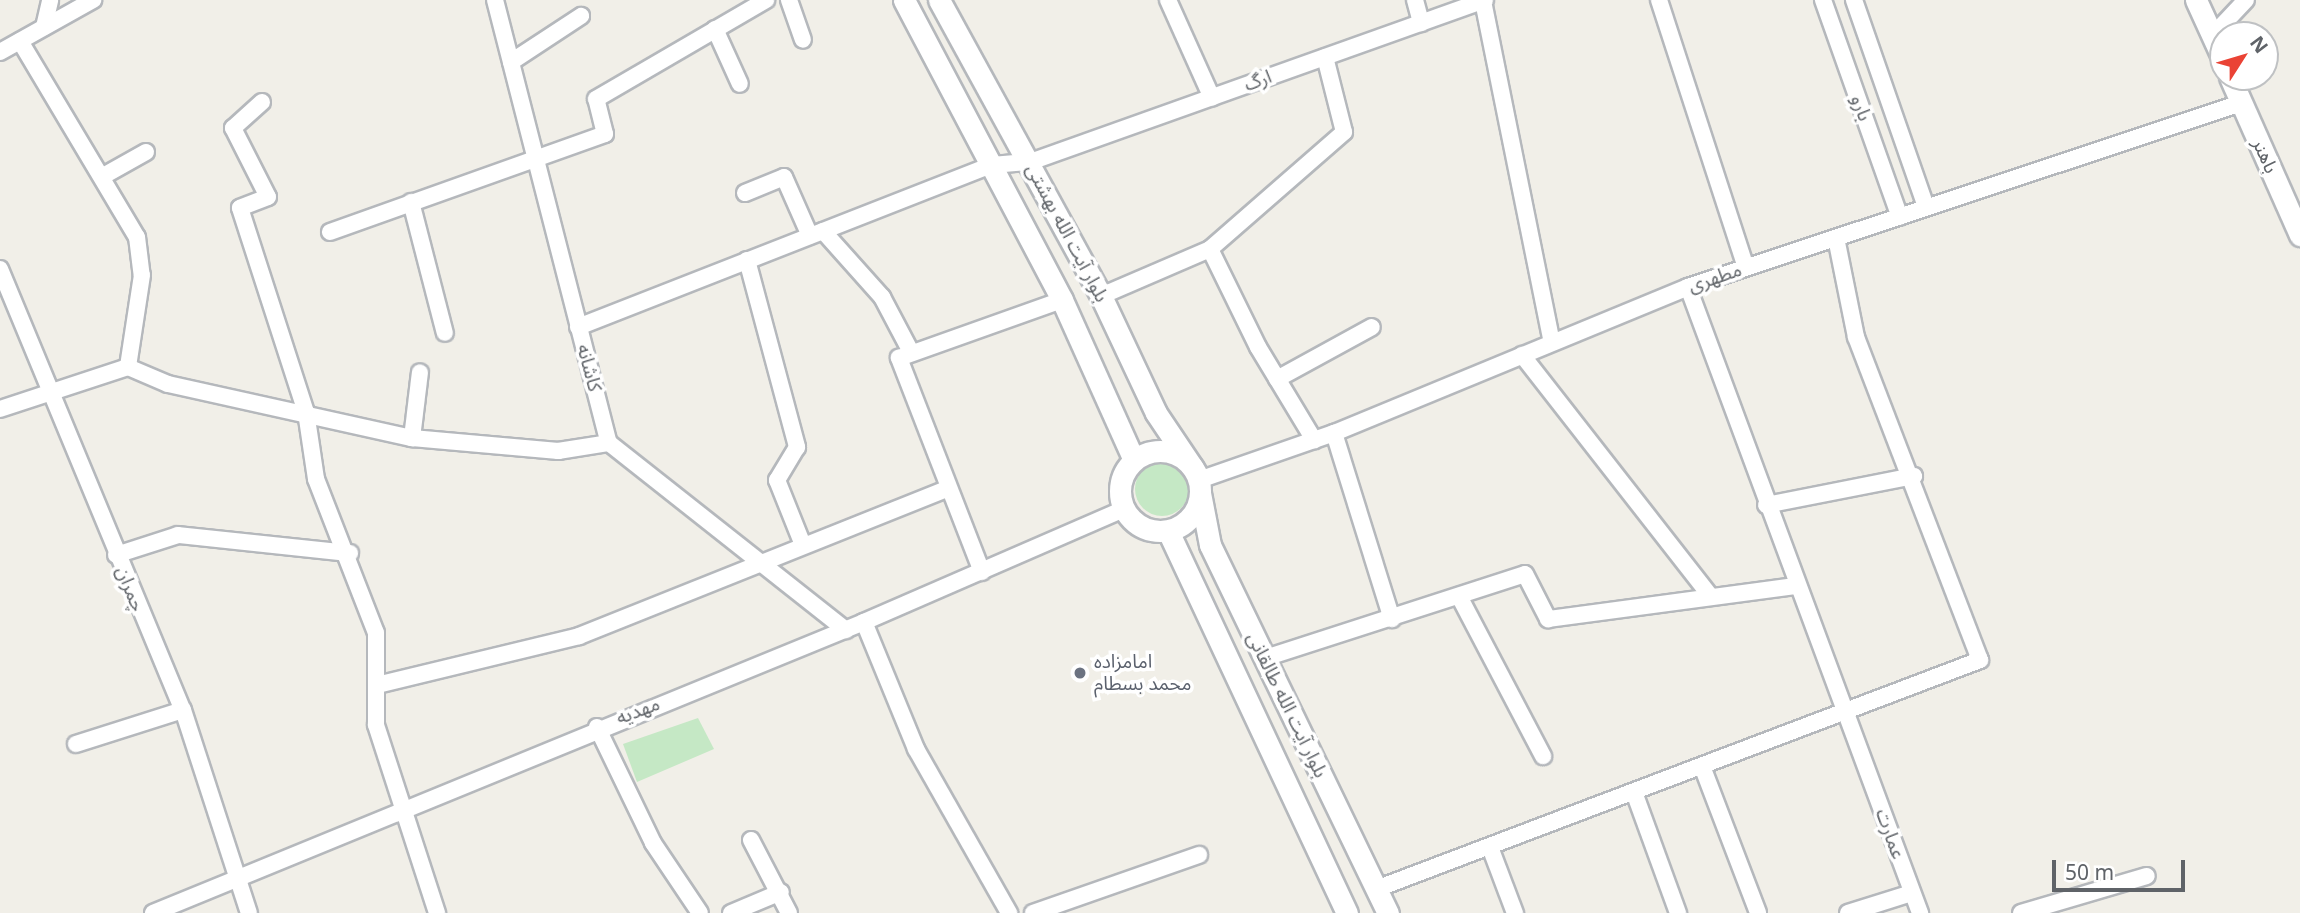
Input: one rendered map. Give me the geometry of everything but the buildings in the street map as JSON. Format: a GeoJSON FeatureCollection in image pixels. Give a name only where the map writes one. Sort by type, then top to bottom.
{"type":"FeatureCollection","features":[{"type":"Feature","properties":{"kind":"street"},"geometry":{"type":"LineString","coordinates":[[44,27],[50,0]]}},
{"type":"Feature","properties":{"kind":"street"},"geometry":{"type":"LineString","coordinates":[[0,52],[93,0]]}},
{"type":"Feature","properties":{"kind":"street","name":"کاشانه"},"geometry":{"type":"LineString","coordinates":[[495,0],[609,443]]}},
{"type":"Feature","properties":{"kind":"street"},"geometry":{"type":"LineString","coordinates":[[789,0],[803,40]]}},
{"type":"Feature","properties":{"kind":"street","name":"بلوار آیت الله بهشتی"},"geometry":{"type":"LineString","coordinates":[[904,0],[1062,300],[1134,460]]}},
{"type":"Feature","properties":{"kind":"street","name":"بلوار آیت الله بهشتی"},"geometry":{"type":"LineString","coordinates":[[939,0],[1101,296],[1156,413],[1197,480]]}},
{"type":"Feature","properties":{"kind":"street"},"geometry":{"type":"LineString","coordinates":[[1168,0],[1212,98]]}},
{"type":"Feature","properties":{"kind":"street"},"geometry":{"type":"LineString","coordinates":[[1415,0],[1421,23]]}},
{"type":"Feature","properties":{"kind":"street"},"geometry":{"type":"LineString","coordinates":[[1659,0],[1746,267]]}},
{"type":"Feature","properties":{"kind":"street","name":"بارو"},"geometry":{"type":"LineString","coordinates":[[1823,0],[1900,217]]}},
{"type":"Feature","properties":{"kind":"street","name":"بارو"},"geometry":{"type":"LineString","coordinates":[[1854,0],[1926,207]]}},
{"type":"Feature","properties":{"kind":"street"},"geometry":{"type":"LineString","coordinates":[[2196,0],[2209,27]]}},
{"type":"Feature","properties":{"kind":"street"},"geometry":{"type":"LineString","coordinates":[[2226,21],[2246,0]]}},
{"type":"Feature","properties":{"kind":"street"},"geometry":{"type":"LineString","coordinates":[[1484,1],[1552,342]]}},
{"type":"Feature","properties":{"kind":"street","name":"ارگ"},"geometry":{"type":"LineString","coordinates":[[578,327],[992,165],[1030,162],[1484,1]]}},
{"type":"Feature","properties":{"kind":"street"},"geometry":{"type":"LineString","coordinates":[[330,232],[605,134],[596,99],[758,2]]}},
{"type":"Feature","properties":{"kind":"street"},"geometry":{"type":"LineString","coordinates":[[511,62],[582,16]]}},
{"type":"Feature","properties":{"kind":"street"},"geometry":{"type":"LineString","coordinates":[[715,29],[740,84]]}},
{"type":"Feature","properties":{"kind":"street"},"geometry":{"type":"LineString","coordinates":[[20,41],[105,175],[137,237],[142,275],[128,367]]}},
{"type":"Feature","properties":{"kind":"street"},"geometry":{"type":"LineString","coordinates":[[1101,296],[1210,249],[1344,132],[1325,57]]}},
{"type":"Feature","properties":{"kind":"street","name":"باهنر"},"geometry":{"type":"LineString","coordinates":[[2236,91],[2300,235]]}},
{"type":"Feature","properties":{"kind":"street"},"geometry":{"type":"LineString","coordinates":[[262,102],[233,128],[268,197],[240,208],[306,412],[316,479],[350,553],[376,633],[376,725],[399,809],[437,913]]}},
{"type":"Feature","properties":{"kind":"street","name":"مطهری"},"geometry":{"type":"LineString","coordinates":[[1197,480],[1334,433],[1688,287],[2241,103]]}},
{"type":"Feature","properties":{"kind":"street"},"geometry":{"type":"LineString","coordinates":[[105,175],[146,152]]}},
{"type":"Feature","properties":{"kind":"street"},"geometry":{"type":"LineString","coordinates":[[745,192],[784,177],[817,233],[882,297],[911,352]]}},
{"type":"Feature","properties":{"kind":"street"},"geometry":{"type":"LineString","coordinates":[[411,202],[445,333]]}},
{"type":"Feature","properties":{"kind":"street"},"geometry":{"type":"LineString","coordinates":[[1376,889],[1980,660],[1914,476],[1856,337],[1836,238]]}},
{"type":"Feature","properties":{"kind":"street"},"geometry":{"type":"LineString","coordinates":[[1210,249],[1277,379],[1314,440]]}},
{"type":"Feature","properties":{"kind":"street"},"geometry":{"type":"LineString","coordinates":[[747,260],[797,447],[777,480],[803,545]]}},
{"type":"Feature","properties":{"kind":"street","name":"چمران"},"geometry":{"type":"LineString","coordinates":[[0,269],[116,555],[183,710],[234,880],[249,913]]}},
{"type":"Feature","properties":{"kind":"street","name":"عمارت"},"geometry":{"type":"LineString","coordinates":[[1688,287],[1795,586],[1920,913]]}},
{"type":"Feature","properties":{"kind":"street"},"geometry":{"type":"LineString","coordinates":[[982,572],[946,489],[899,358],[1062,300]]}},
{"type":"Feature","properties":{"kind":"street"},"geometry":{"type":"LineString","coordinates":[[1277,379],[1372,327]]}},
{"type":"Feature","properties":{"kind":"street"},"geometry":{"type":"LineString","coordinates":[[1522,355],[1710,596]]}},
{"type":"Feature","properties":{"kind":"street"},"geometry":{"type":"LineString","coordinates":[[0,409],[50,390],[128,367],[167,384],[306,412],[412,438],[558,451],[609,443],[764,561],[846,630]]}},
{"type":"Feature","properties":{"kind":"street"},"geometry":{"type":"LineString","coordinates":[[412,438],[420,372]]}},
{"type":"Feature","properties":{"kind":"street"},"geometry":{"type":"LineString","coordinates":[[1334,433],[1392,619]]}},
{"type":"Feature","properties":{"kind":"street"},"geometry":{"type":"LineString","coordinates":[[1158,451],[1197,480],[1191,517],[1168,531],[1142,527],[1124,509],[1120,483],[1134,460],[1158,451]]}},
{"type":"Feature","properties":{"kind":"street"},"geometry":{"type":"LineString","coordinates":[[1766,505],[1914,476]]}},
{"type":"Feature","properties":{"kind":"street","name":"بلوار آیت الله طالقانی"},"geometry":{"type":"LineString","coordinates":[[1197,480],[1210,545],[1388,913]]}},
{"type":"Feature","properties":{"kind":"street"},"geometry":{"type":"LineString","coordinates":[[377,685],[579,636],[946,489]]}},
{"type":"Feature","properties":{"kind":"street","name":"مهدیه"},"geometry":{"type":"LineString","coordinates":[[153,913],[597,727],[846,630],[1124,509]]}},
{"type":"Feature","properties":{"kind":"street","name":"بلوار آیت الله طالقانی"},"geometry":{"type":"LineString","coordinates":[[1168,531],[1347,913]]}},
{"type":"Feature","properties":{"kind":"street"},"geometry":{"type":"LineString","coordinates":[[116,555],[178,535],[350,553]]}},
{"type":"Feature","properties":{"kind":"street"},"geometry":{"type":"LineString","coordinates":[[1265,658],[1525,574],[1548,619],[1795,586]]}},
{"type":"Feature","properties":{"kind":"street"},"geometry":{"type":"LineString","coordinates":[[1459,596],[1543,756]]}},
{"type":"Feature","properties":{"kind":"street"},"geometry":{"type":"LineString","coordinates":[[864,622],[916,749],[1009,913]]}},
{"type":"Feature","properties":{"kind":"street"},"geometry":{"type":"LineString","coordinates":[[76,744],[183,710]]}},
{"type":"Feature","properties":{"kind":"street"},"geometry":{"type":"LineString","coordinates":[[597,727],[653,843],[700,913]]}},
{"type":"Feature","properties":{"kind":"street"},"geometry":{"type":"LineString","coordinates":[[1702,766],[1758,913]]}},
{"type":"Feature","properties":{"kind":"street"},"geometry":{"type":"LineString","coordinates":[[1634,792],[1678,913]]}},
{"type":"Feature","properties":{"kind":"street"},"geometry":{"type":"LineString","coordinates":[[751,840],[789,913]]}},
{"type":"Feature","properties":{"kind":"street"},"geometry":{"type":"LineString","coordinates":[[1490,847],[1515,913]]}},
{"type":"Feature","properties":{"kind":"street"},"geometry":{"type":"LineString","coordinates":[[1033,913],[1199,855]]}},
{"type":"Feature","properties":{"kind":"street"},"geometry":{"type":"LineString","coordinates":[[2021,913],[2071,906],[2147,876]]}},
{"type":"Feature","properties":{"kind":"street"},"geometry":{"type":"LineString","coordinates":[[731,913],[780,892]]}},
{"type":"Feature","properties":{"kind":"street"},"geometry":{"type":"LineString","coordinates":[[1848,913],[1912,893]]}},
{"type":"Feature","properties":{"kind":"green space"},"geometry":{"type":"Polygon","coordinates":[[[1162,462],[1181,470],[1189,489],[1181,508],[1162,516],[1143,508],[1135,489],[1143,470],[1162,462]]]}},
{"type":"Feature","properties":{"kind":"green space"},"geometry":{"type":"Polygon","coordinates":[[[698,718],[714,749],[637,782],[623,744],[698,718]]]}},
{"type":"Feature","properties":{"kind":"place","name":"امامزاده محمد بسطام"},"geometry":{"type":"Point","coordinates":[1080,673]}}]}
